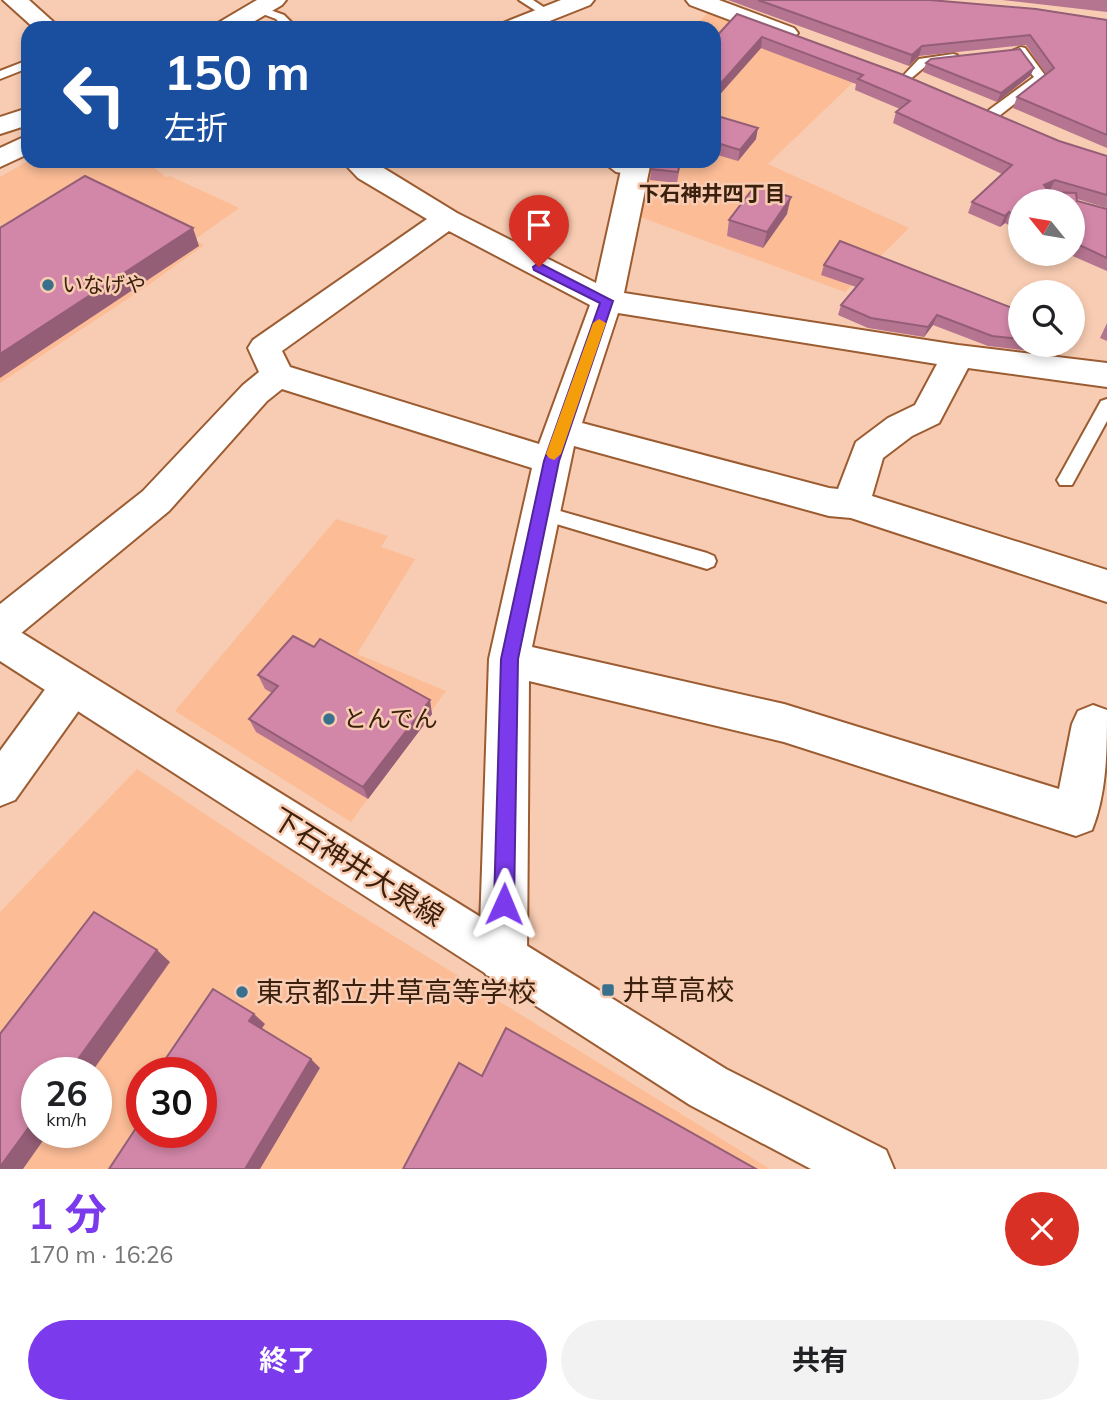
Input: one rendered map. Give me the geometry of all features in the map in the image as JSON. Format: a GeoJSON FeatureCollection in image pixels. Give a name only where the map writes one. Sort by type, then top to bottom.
{"type":"FeatureCollection","features":[{"type":"Feature","properties":{"kind":"street"},"geometry":{"type":"LineString","coordinates":[[530,21],[582,0]]}},
{"type":"Feature","properties":{"kind":"street"},"geometry":{"type":"LineString","coordinates":[[238,21],[267,4]]}},
{"type":"Feature","properties":{"kind":"street"},"geometry":{"type":"LineString","coordinates":[[0,19],[20,5],[39,21]]}},
{"type":"Feature","properties":{"kind":"street"},"geometry":{"type":"LineString","coordinates":[[699,8],[808,41]]}},
{"type":"Feature","properties":{"kind":"street"},"geometry":{"type":"LineString","coordinates":[[883,68],[932,87]]}},
{"type":"Feature","properties":{"kind":"street"},"geometry":{"type":"LineString","coordinates":[[969,103],[1017,123]]}},
{"type":"Feature","properties":{"kind":"street"},"geometry":{"type":"LineString","coordinates":[[0,127],[21,119]]}},
{"type":"Feature","properties":{"kind":"street"},"geometry":{"type":"LineString","coordinates":[[0,159],[21,147]]}},
{"type":"Feature","properties":{"kind":"street"},"geometry":{"type":"LineString","coordinates":[[364,168],[447,219],[607,301],[958,356],[1107,375]]}},
{"type":"Feature","properties":{"kind":"street"},"geometry":{"type":"LineString","coordinates":[[503,958],[509,659],[539,512],[557,446],[607,301],[626,168]]}},
{"type":"Feature","properties":{"kind":"street"},"geometry":{"type":"LineString","coordinates":[[277,375],[264,348],[447,219]]}},
{"type":"Feature","properties":{"kind":"street"},"geometry":{"type":"LineString","coordinates":[[851,504],[868,451],[900,428],[927,414],[958,356]]}},
{"type":"Feature","properties":{"kind":"street"},"geometry":{"type":"LineString","coordinates":[[277,375],[557,446],[829,502],[851,504],[1107,586]]}},
{"type":"Feature","properties":{"kind":"street"},"geometry":{"type":"LineString","coordinates":[[0,627],[156,501],[256,393],[277,375]]}},
{"type":"Feature","properties":{"kind":"street","name":"下石神井大泉線"},"geometry":{"type":"LineString","coordinates":[[0,640],[708,1087],[848,1164]]}},
{"type":"Feature","properties":{"kind":"street"},"geometry":{"type":"LineString","coordinates":[[509,659],[784,723],[1076,814],[1094,724],[1107,729]]}},
{"type":"Feature","properties":{"kind":"street"},"geometry":{"type":"LineString","coordinates":[[0,786],[72,686]]}},
{"type":"Feature","properties":{"kind":"lane"},"geometry":{"type":"LineString","coordinates":[[525,0],[548,14]]}},
{"type":"Feature","properties":{"kind":"lane"},"geometry":{"type":"LineString","coordinates":[[267,4],[284,21]]}},
{"type":"Feature","properties":{"kind":"lane"},"geometry":{"type":"LineString","coordinates":[[994,113],[1041,78],[1021,51],[1009,52]]}},
{"type":"Feature","properties":{"kind":"lane"},"geometry":{"type":"LineString","coordinates":[[908,77],[923,62],[972,56]]}},
{"type":"Feature","properties":{"kind":"lane"},"geometry":{"type":"LineString","coordinates":[[0,75],[21,67]]}},
{"type":"Feature","properties":{"kind":"lane"},"geometry":{"type":"LineString","coordinates":[[1066,480],[1107,405]]}},
{"type":"Feature","properties":{"kind":"lane"},"geometry":{"type":"LineString","coordinates":[[539,512],[707,561]]}},
{"type":"Feature","properties":{"kind":"shaded area"},"geometry":{"type":"Polygon","coordinates":[[[711,10],[869,67],[768,164],[909,228],[845,292],[632,214],[642,168],[721,168],[721,21],[700,21],[711,10]]]}},
{"type":"Feature","properties":{"kind":"shaded area"},"geometry":{"type":"Polygon","coordinates":[[[21,165],[21,168],[154,168],[166,177],[170,176],[239,208],[194,240],[204,245],[0,383],[0,177],[21,165]]]}},
{"type":"Feature","properties":{"kind":"shaded area"},"geometry":{"type":"Polygon","coordinates":[[[336,519],[388,536],[381,547],[415,559],[357,654],[446,691],[351,822],[175,711],[336,519]]]}},
{"type":"Feature","properties":{"kind":"shaded area","name":"東京都立井草高等学校"},"geometry":{"type":"Polygon","coordinates":[[[137,769],[326,894],[770,1169],[0,1169],[0,912],[137,769]]]}},
{"type":"Feature","properties":{"kind":"building"},"geometry":{"type":"Polygon","coordinates":[[[758,0],[930,0],[1036,9],[1107,20],[1107,135],[1017,97],[1054,68],[1030,35],[922,46],[912,55],[758,0]]]}},
{"type":"Feature","properties":{"kind":"building"},"geometry":{"type":"Polygon","coordinates":[[[737,14],[901,74],[1059,141],[1107,156],[1107,195],[1055,180],[1044,185],[1047,189],[1008,189],[1008,213],[1005,216],[972,202],[1012,165],[896,112],[910,101],[858,79],[863,75],[762,37],[721,83],[721,31],[737,14]]]}},
{"type":"Feature","properties":{"kind":"building"},"geometry":{"type":"Polygon","coordinates":[[[1020,49],[1034,68],[1001,93],[926,63],[931,59],[1020,49]]]}},
{"type":"Feature","properties":{"kind":"building"},"geometry":{"type":"Polygon","coordinates":[[[721,117],[758,128],[740,150],[721,144],[721,117]]]}},
{"type":"Feature","properties":{"kind":"building"},"geometry":{"type":"Polygon","coordinates":[[[651,168],[679,168],[678,172],[651,168]]]}},
{"type":"Feature","properties":{"kind":"building"},"geometry":{"type":"Polygon","coordinates":[[[85,176],[193,228],[0,354],[0,228],[85,176]]]}},
{"type":"Feature","properties":{"kind":"building"},"geometry":{"type":"Polygon","coordinates":[[[755,186],[791,197],[767,232],[729,220],[755,186]]]}},
{"type":"Feature","properties":{"kind":"building"},"geometry":{"type":"Polygon","coordinates":[[[1085,203],[1107,209],[1107,258],[1085,248],[1085,203]]]}},
{"type":"Feature","properties":{"kind":"building"},"geometry":{"type":"Polygon","coordinates":[[[840,241],[1008,306],[1008,338],[992,336],[937,315],[928,327],[871,318],[841,305],[863,279],[824,265],[840,241]]]}},
{"type":"Feature","properties":{"kind":"building"},"geometry":{"type":"Polygon","coordinates":[[[293,636],[314,647],[320,639],[430,700],[363,787],[249,719],[278,686],[258,675],[293,636]]]}},
{"type":"Feature","properties":{"kind":"building"},"geometry":{"type":"Polygon","coordinates":[[[94,912],[157,950],[80,1057],[21,1057],[21,1138],[0,1167],[0,1034],[94,912]]]}},
{"type":"Feature","properties":{"kind":"building"},"geometry":{"type":"Polygon","coordinates":[[[213,989],[254,1014],[249,1021],[311,1059],[245,1169],[109,1169],[126,1143],[126,1148],[217,1148],[217,1057],[167,1057],[213,989]]]}},
{"type":"Feature","properties":{"kind":"building"},"geometry":{"type":"Polygon","coordinates":[[[506,1028],[756,1169],[403,1169],[459,1063],[482,1076],[506,1028]]]}},
{"type":"Feature","properties":{"kind":"slow traffic"},"geometry":{"type":"LineString","coordinates":[[554,454],[599,323]]}},
{"type":"Feature","properties":{"kind":"place","name":"いなげや"},"geometry":{"type":"Point","coordinates":[48,285]}},
{"type":"Feature","properties":{"kind":"place","name":"とんでん"},"geometry":{"type":"Point","coordinates":[329,719]}},
{"type":"Feature","properties":{"kind":"place","name":"井草高校"},"geometry":{"type":"Point","coordinates":[608,990]}},
{"type":"Feature","properties":{"kind":"place","name":"東京都立井草高等学校"},"geometry":{"type":"Point","coordinates":[242,992]}},
{"type":"Feature","properties":{"kind":"district","name":"下石神井四丁目"},"geometry":{"type":"Point","coordinates":[712,194]}},
{"type":"Feature","properties":{"kind":"route"},"geometry":{"type":"LineString","coordinates":[[504,904],[509,659],[551,461],[607,301],[539,267]]}}]}
